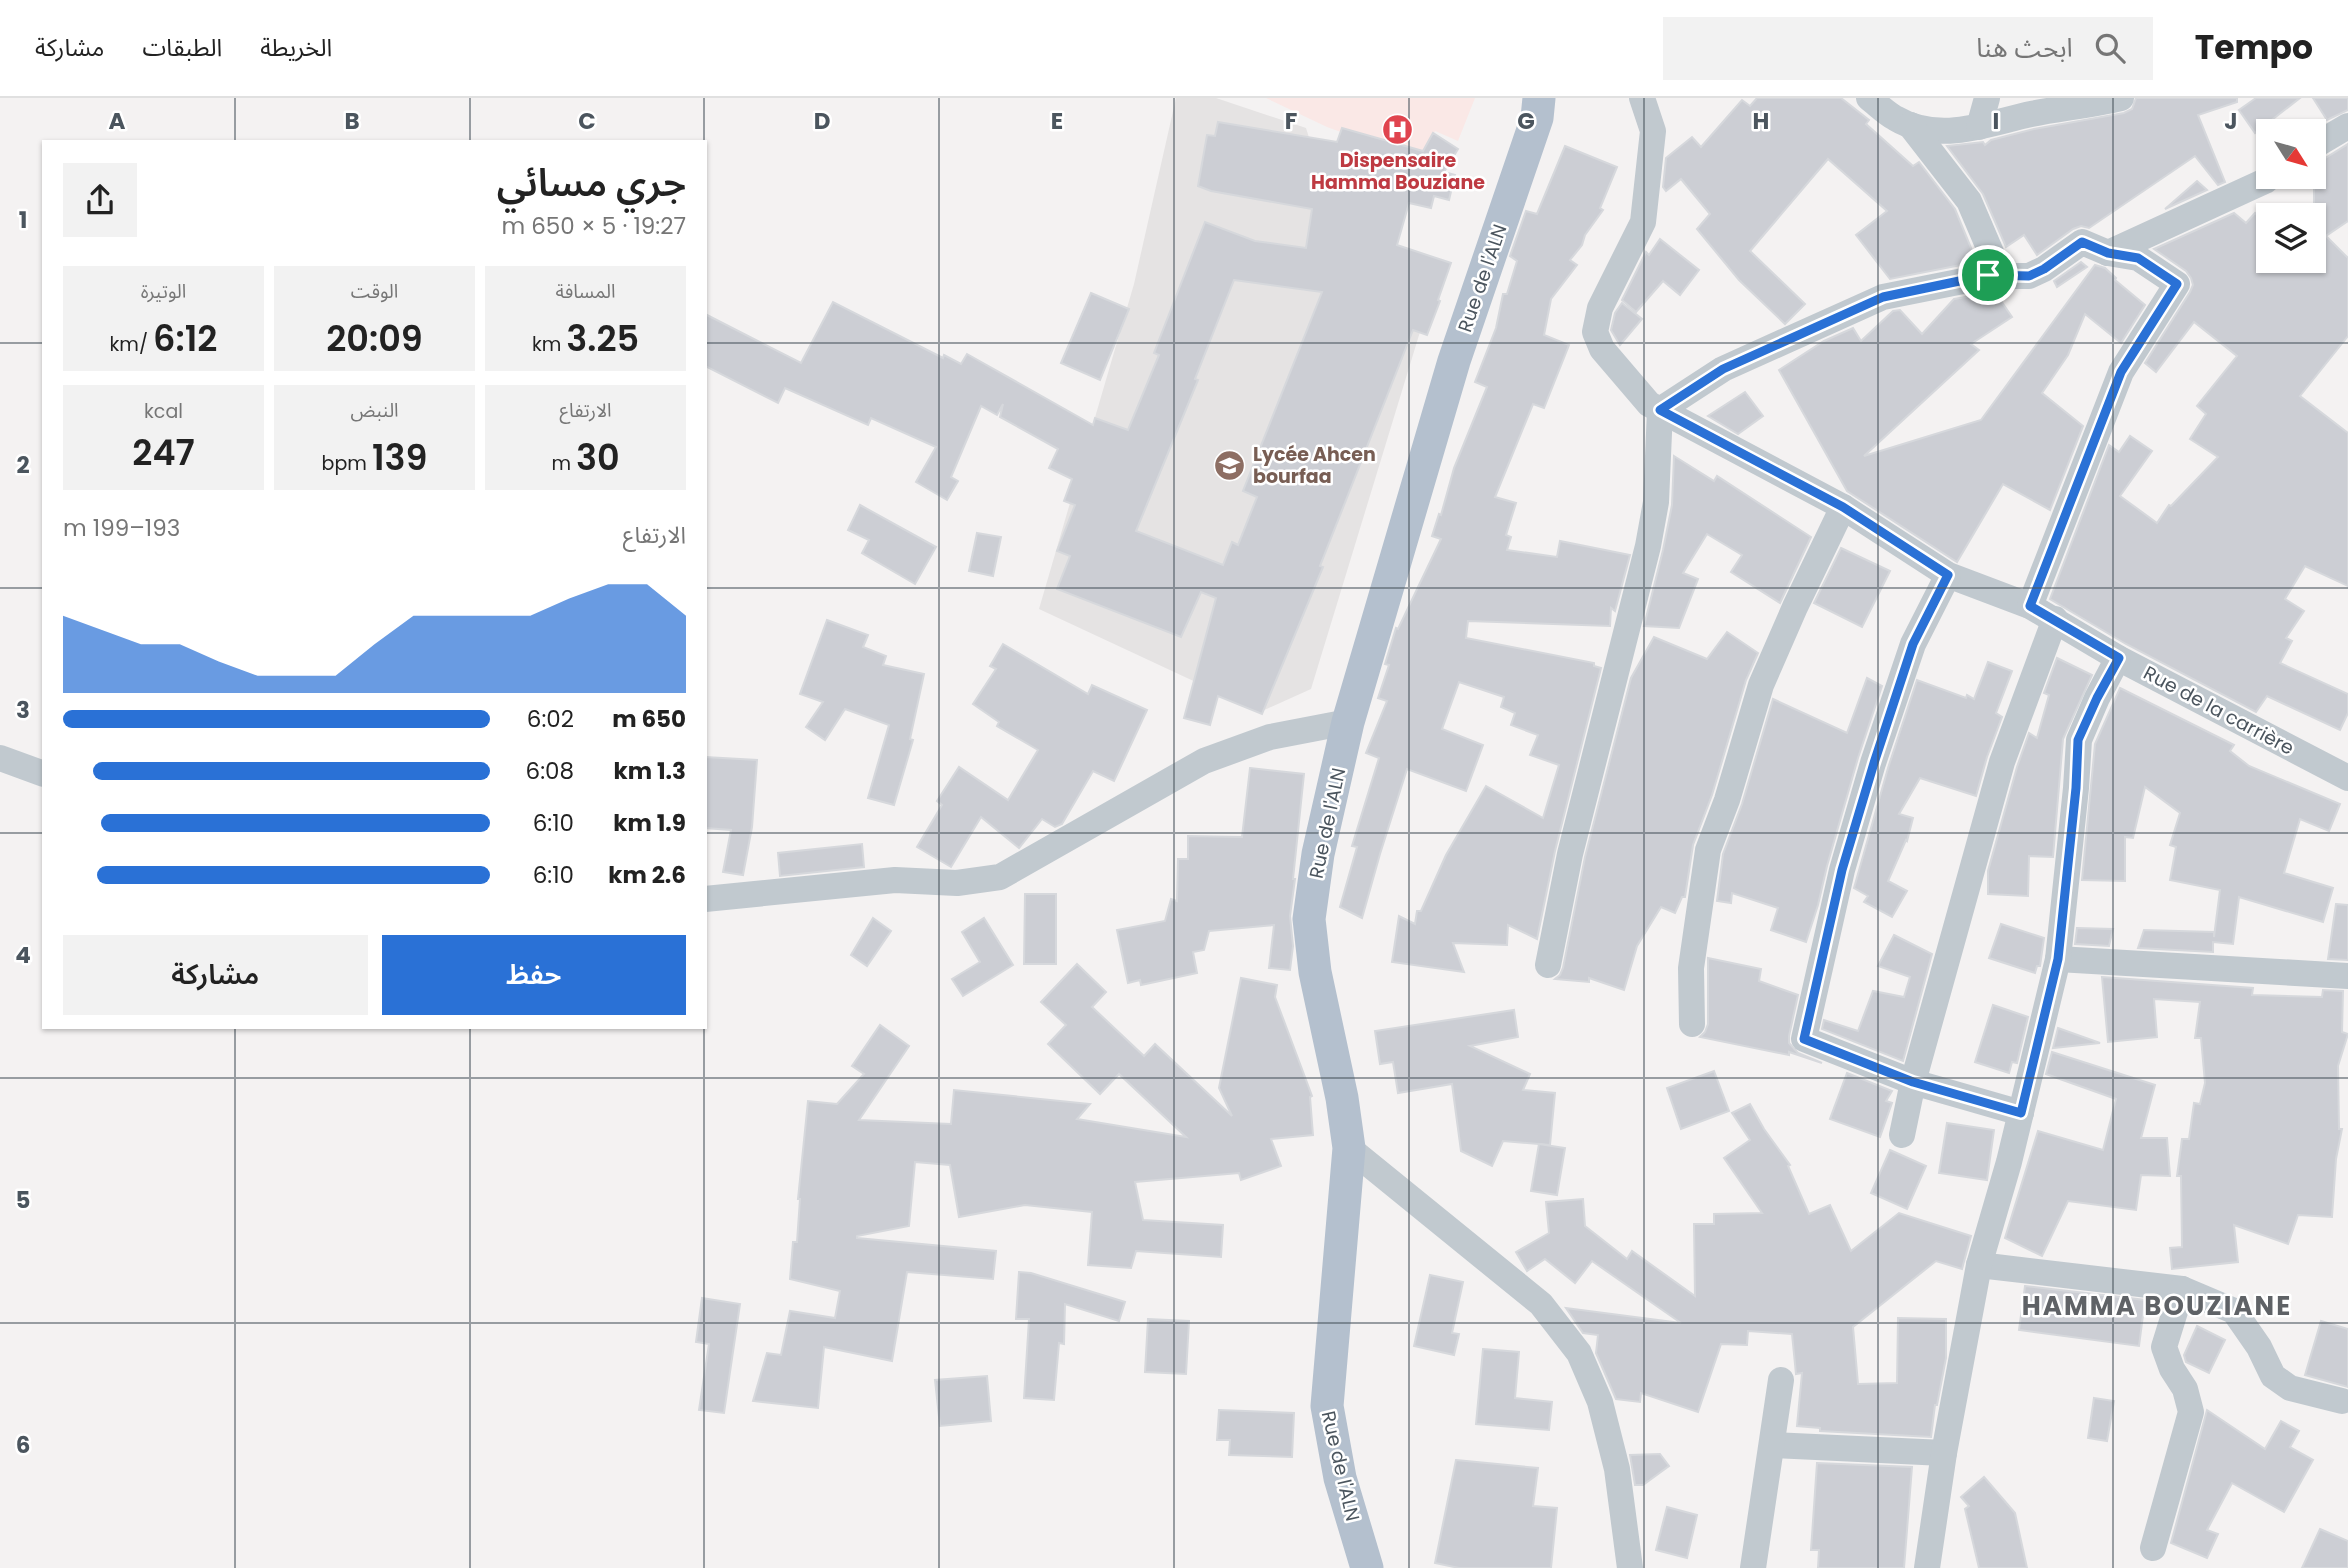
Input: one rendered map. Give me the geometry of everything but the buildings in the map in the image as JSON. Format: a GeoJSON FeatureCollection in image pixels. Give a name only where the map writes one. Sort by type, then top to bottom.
{"type":"FeatureCollection","features":[{"type":"Feature","properties":{"kind":"main road","name":"Rue de l'ALN"},"geometry":{"type":"LineString","coordinates":[[1367,1568],[1340,1478],[1327,1406],[1349,1148],[1342,1098],[1315,972],[1309,919],[1318,854],[1348,722],[1454,361],[1537,118],[1539,98]]}},
{"type":"Feature","properties":{"kind":"street","name":"Rue de la carrière"},"geometry":{"type":"LineString","coordinates":[[1642,98],[1653,131],[1643,222],[1600,308],[1595,332],[1602,349],[1649,404],[1843,507],[1948,575],[2030,606],[2119,658],[2348,778]]}},
{"type":"Feature","properties":{"kind":"street"},"geometry":{"type":"LineString","coordinates":[[1869,98],[1895,118],[1910,125],[1954,132],[2029,114],[2121,98]]}},
{"type":"Feature","properties":{"kind":"street"},"geometry":{"type":"LineString","coordinates":[[1979,127],[1987,98]]}},
{"type":"Feature","properties":{"kind":"street"},"geometry":{"type":"LineString","coordinates":[[1910,125],[1969,201],[1993,257],[1988,275]]}},
{"type":"Feature","properties":{"kind":"street"},"geometry":{"type":"LineString","coordinates":[[2326,138],[2348,126]]}},
{"type":"Feature","properties":{"kind":"street"},"geometry":{"type":"LineString","coordinates":[[2108,253],[2256,185]]}},
{"type":"Feature","properties":{"kind":"street"},"geometry":{"type":"LineString","coordinates":[[1548,965],[1570,853],[1648,546],[1656,502],[1660,410],[1723,369],[1883,297],[1988,275],[2029,276],[2044,269],[2082,242],[2108,253],[2138,258],[2177,284],[2121,372],[2030,606]]}},
{"type":"Feature","properties":{"kind":"street"},"geometry":{"type":"LineString","coordinates":[[1692,1024],[1690,968],[1707,850],[1727,800],[1761,685],[1843,507]]}},
{"type":"Feature","properties":{"kind":"street"},"geometry":{"type":"LineString","coordinates":[[1948,575],[1913,644],[1874,763],[1842,870],[1804,1039],[1913,1082],[2021,1113]]}},
{"type":"Feature","properties":{"kind":"street"},"geometry":{"type":"LineString","coordinates":[[1902,1135],[1913,1082],[2002,762],[2055,619]]}},
{"type":"Feature","properties":{"kind":"street"},"geometry":{"type":"LineString","coordinates":[[1927,1568],[1944,1453],[1979,1265],[2021,1113],[2058,959],[2076,788],[2078,740],[2119,658]]}},
{"type":"Feature","properties":{"kind":"street"},"geometry":{"type":"LineString","coordinates":[[707,899],[895,880],[957,883],[1000,877],[1204,761],[1270,737],[1348,722]]}},
{"type":"Feature","properties":{"kind":"street"},"geometry":{"type":"LineString","coordinates":[[0,758],[42,773]]}},
{"type":"Feature","properties":{"kind":"street"},"geometry":{"type":"LineString","coordinates":[[2058,959],[2348,976]]}},
{"type":"Feature","properties":{"kind":"street"},"geometry":{"type":"LineString","coordinates":[[1349,1148],[1541,1304],[1579,1353],[1600,1402],[1617,1469],[1630,1568]]}},
{"type":"Feature","properties":{"kind":"street"},"geometry":{"type":"LineString","coordinates":[[1979,1265],[2182,1289],[2234,1311],[2259,1347],[2273,1376],[2290,1388],[2342,1401]]}},
{"type":"Feature","properties":{"kind":"street"},"geometry":{"type":"LineString","coordinates":[[2152,1548],[2191,1412],[2185,1389],[2172,1369],[2164,1348],[2182,1289]]}},
{"type":"Feature","properties":{"kind":"street"},"geometry":{"type":"LineString","coordinates":[[1753,1568],[1781,1380]]}},
{"type":"Feature","properties":{"kind":"street"},"geometry":{"type":"LineString","coordinates":[[1772,1445],[1944,1453]]}},
{"type":"Feature","properties":{"kind":"shaded area","name":"Lycée Ahcen bourfaa"},"geometry":{"type":"Polygon","coordinates":[[[1176,98],[1216,98],[1306,128],[1354,281],[1423,322],[1311,689],[1260,712],[1039,609],[1134,284],[1176,98]]]}},
{"type":"Feature","properties":{"kind":"shaded area","name":"Dispensaire Hamma Bouziane"},"geometry":{"type":"Polygon","coordinates":[[[1266,98],[1475,98],[1458,141],[1435,131],[1421,161],[1327,127],[1266,98]]]}},
{"type":"Feature","properties":{"kind":"place","name":"Dispensaire Hamma Bouziane"},"geometry":{"type":"Point","coordinates":[1398,129]}},
{"type":"Feature","properties":{"kind":"place","name":"Lycée Ahcen bourfaa"},"geometry":{"type":"Point","coordinates":[1230,465]}},
{"type":"Feature","properties":{"kind":"district","name":"HAMMA BOUZIANE"},"geometry":{"type":"Point","coordinates":[2157,1306]}},
{"type":"Feature","properties":{"kind":"route"},"geometry":{"type":"LineString","coordinates":[[2082,242],[2108,253],[2138,258],[2177,284],[2121,372],[2030,606],[2119,658],[2078,740],[2076,788],[2058,959],[2021,1113],[1913,1082],[1804,1039],[1842,870],[1874,763],[1913,644],[1948,575],[1843,507],[1660,410],[1723,369],[1883,297],[1988,275],[2029,276],[2044,269],[2082,242]]}}]}
